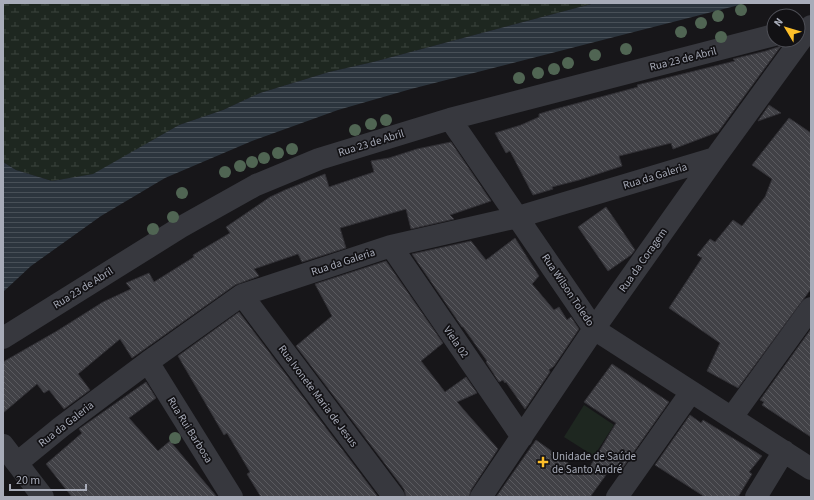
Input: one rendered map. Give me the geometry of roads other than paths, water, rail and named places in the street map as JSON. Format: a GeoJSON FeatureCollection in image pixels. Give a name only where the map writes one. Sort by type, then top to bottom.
{"type":"FeatureCollection","features":[{"type":"Feature","properties":{"kind":"street","name":"Rua da Coragem"},"geometry":{"type":"LineString","coordinates":[[481,497],[594,329],[811,26]]}},
{"type":"Feature","properties":{"kind":"street","name":"Rua 23 de Abril"},"geometry":{"type":"LineString","coordinates":[[3,338],[181,227],[256,185],[319,159],[450,119],[766,37]]}},
{"type":"Feature","properties":{"kind":"street","name":"Rua Wilson Toledo"},"geometry":{"type":"LineString","coordinates":[[450,119],[594,329],[732,418],[802,458]]}},
{"type":"Feature","properties":{"kind":"street","name":"Rua da Galeria"},"geometry":{"type":"LineString","coordinates":[[17,463],[61,427],[148,362],[242,295],[391,246],[518,217],[715,158]]}},
{"type":"Feature","properties":{"kind":"street","name":"Viela 02"},"geometry":{"type":"LineString","coordinates":[[391,246],[522,437]]}},
{"type":"Feature","properties":{"kind":"street","name":"Rua Ivonete Maria de Jesus"},"geometry":{"type":"LineString","coordinates":[[242,295],[394,497]]}},
{"type":"Feature","properties":{"kind":"street"},"geometry":{"type":"LineString","coordinates":[[732,418],[811,308]]}},
{"type":"Feature","properties":{"kind":"street","name":"Rua Rui Barbosa"},"geometry":{"type":"LineString","coordinates":[[148,362],[232,497]]}},
{"type":"Feature","properties":{"kind":"street"},"geometry":{"type":"LineString","coordinates":[[617,497],[691,392]]}},
{"type":"Feature","properties":{"kind":"street"},"geometry":{"type":"LineString","coordinates":[[3,445],[43,497]]}},
{"type":"Feature","properties":{"kind":"street"},"geometry":{"type":"LineString","coordinates":[[756,497],[802,458]]}},
{"type":"Feature","properties":{"kind":"place","name":"Unidade de Saúde de Santo André"},"geometry":{"type":"Point","coordinates":[543,462]}}]}
